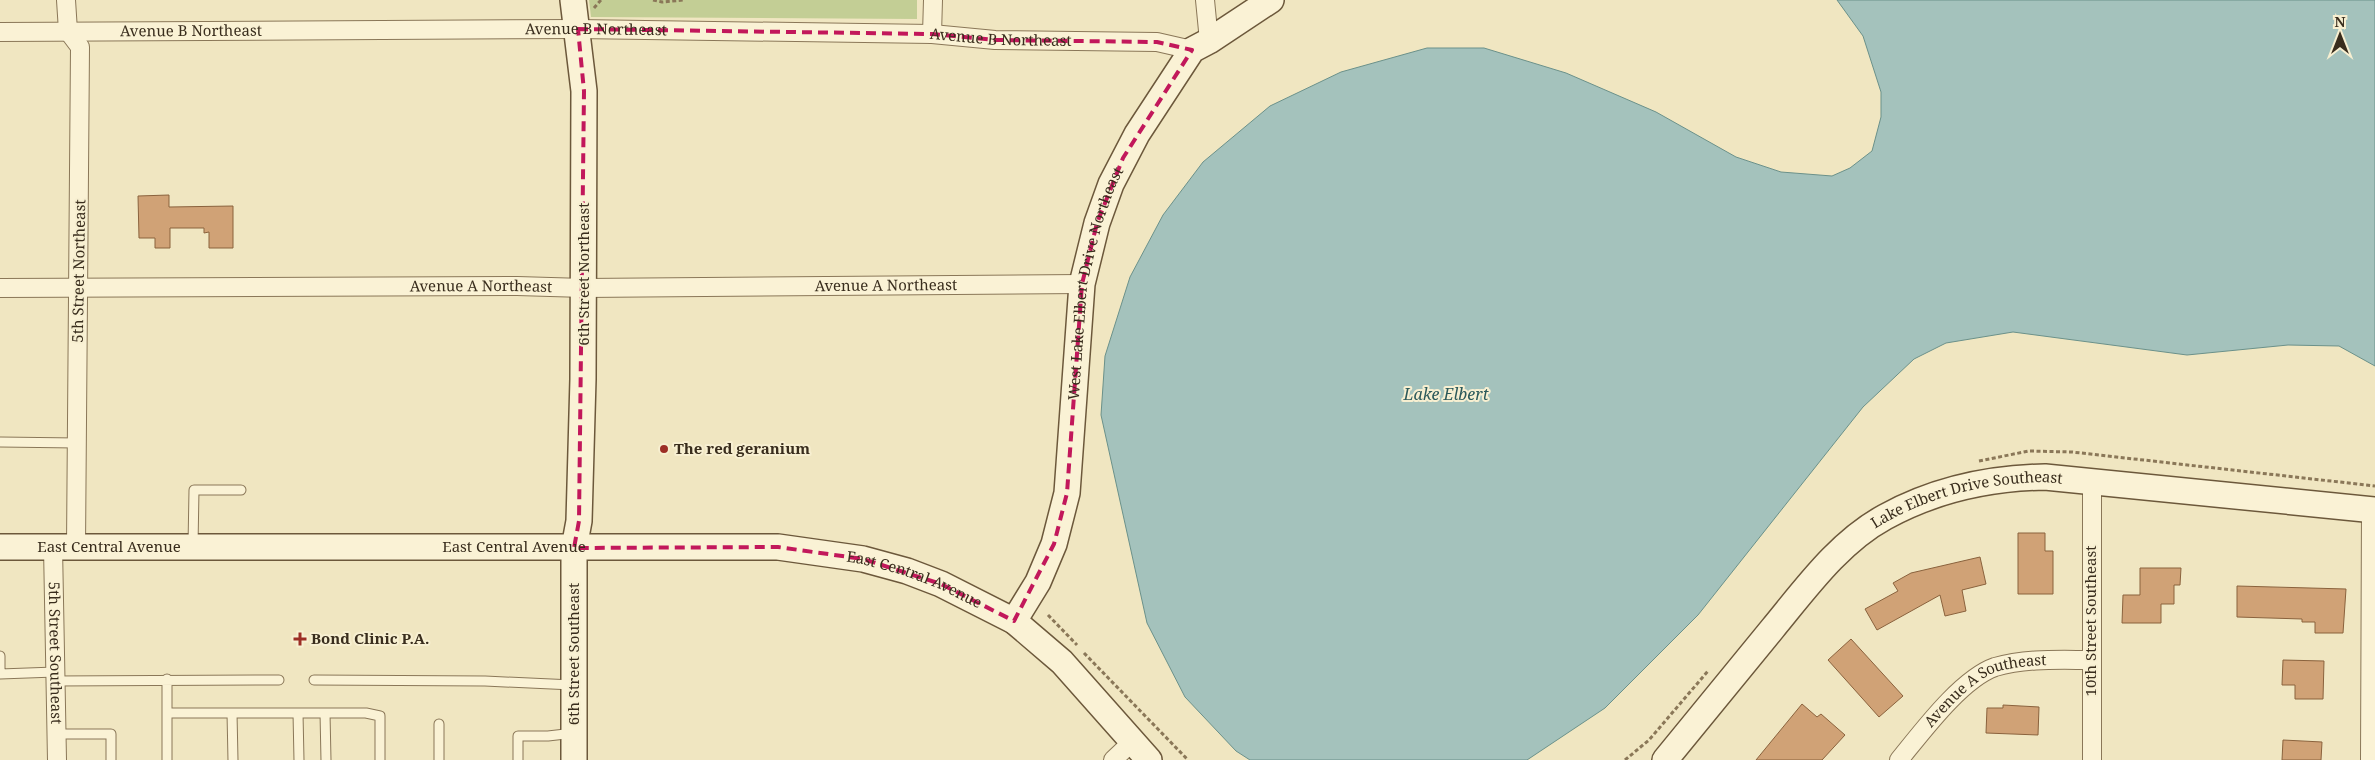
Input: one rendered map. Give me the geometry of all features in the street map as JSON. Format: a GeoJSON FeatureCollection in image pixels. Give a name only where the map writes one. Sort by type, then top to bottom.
{"type":"FeatureCollection","features":[{"type":"Feature","properties":{"kind":"main road","name":"West Lake Elbert Drive Northeast"},"geometry":{"type":"LineString","coordinates":[[1014,621],[1038,582],[1054,544],[1067,493],[1082,284],[1097,223],[1111,184],[1123,158],[1155,105],[1201,45],[1271,0]]}},
{"type":"Feature","properties":{"kind":"main road","name":"6th Street Northeast"},"geometry":{"type":"LineString","coordinates":[[574,548],[579,521],[584,288],[584,91],[581,13]]}},
{"type":"Feature","properties":{"kind":"main road","name":"Lake Elbert Drive Southeast"},"geometry":{"type":"LineString","coordinates":[[1665,760],[1815,578],[1846,544],[1885,517],[1942,491],[2004,478],[2045,477],[2374,502]]}},
{"type":"Feature","properties":{"kind":"main road","name":"East Central Avenue"},"geometry":{"type":"LineString","coordinates":[[0,547],[778,547],[863,559],[941,584],[1014,621]]}},
{"type":"Feature","properties":{"kind":"main road","name":"6th Street Southeast"},"geometry":{"type":"LineString","coordinates":[[574,548],[574,760]]}},
{"type":"Feature","properties":{"kind":"main road"},"geometry":{"type":"LineString","coordinates":[[1014,621],[1062,662],[1149,760]]}},
{"type":"Feature","properties":{"kind":"street","name":"5th Street Northeast"},"geometry":{"type":"LineString","coordinates":[[65,546],[77,443],[80,47],[68,32],[66,0]]}},
{"type":"Feature","properties":{"kind":"street"},"geometry":{"type":"LineString","coordinates":[[932,34],[933,0]]}},
{"type":"Feature","properties":{"kind":"street"},"geometry":{"type":"LineString","coordinates":[[1201,45],[1205,0]]}},
{"type":"Feature","properties":{"kind":"street","name":"Avenue B Northeast"},"geometry":{"type":"LineString","coordinates":[[0,32],[68,32],[581,13],[932,34],[995,40],[1158,42],[1201,45]]}},
{"type":"Feature","properties":{"kind":"street","name":"Avenue A Northeast"},"geometry":{"type":"LineString","coordinates":[[0,288],[517,286],[584,288],[1082,284]]}},
{"type":"Feature","properties":{"kind":"street","name":"10th Street Southeast"},"geometry":{"type":"LineString","coordinates":[[2092,481],[2092,760]]}},
{"type":"Feature","properties":{"kind":"street"},"geometry":{"type":"LineString","coordinates":[[2370,760],[2374,502]]}},
{"type":"Feature","properties":{"kind":"street","name":"5th Street Southeast"},"geometry":{"type":"LineString","coordinates":[[57,760],[55,676],[65,546]]}},
{"type":"Feature","properties":{"kind":"street","name":"Avenue A Southeast"},"geometry":{"type":"LineString","coordinates":[[1899,760],[1934,718],[1965,686],[1994,668],[2040,660],[2091,660]]}},
{"type":"Feature","properties":{"kind":"street"},"geometry":{"type":"LineString","coordinates":[[1113,760],[1132,742]]}},
{"type":"Feature","properties":{"kind":"lane"},"geometry":{"type":"LineString","coordinates":[[0,442],[77,443]]}},
{"type":"Feature","properties":{"kind":"lane"},"geometry":{"type":"LineString","coordinates":[[193,547],[194,490],[241,490]]}},
{"type":"Feature","properties":{"kind":"lane"},"geometry":{"type":"LineString","coordinates":[[0,656],[0,674],[279,680]]}},
{"type":"Feature","properties":{"kind":"lane"},"geometry":{"type":"LineString","coordinates":[[167,679],[167,760]]}},
{"type":"Feature","properties":{"kind":"lane"},"geometry":{"type":"LineString","coordinates":[[314,680],[485,681],[573,685]]}},
{"type":"Feature","properties":{"kind":"lane"},"geometry":{"type":"LineString","coordinates":[[167,713],[366,713],[380,716],[380,760]]}},
{"type":"Feature","properties":{"kind":"lane"},"geometry":{"type":"LineString","coordinates":[[232,713],[233,760]]}},
{"type":"Feature","properties":{"kind":"lane"},"geometry":{"type":"LineString","coordinates":[[298,713],[299,760]]}},
{"type":"Feature","properties":{"kind":"lane"},"geometry":{"type":"LineString","coordinates":[[326,713],[326,760]]}},
{"type":"Feature","properties":{"kind":"lane"},"geometry":{"type":"LineString","coordinates":[[438,724],[439,760]]}},
{"type":"Feature","properties":{"kind":"lane"},"geometry":{"type":"LineString","coordinates":[[518,760],[518,736],[548,736],[574,733]]}},
{"type":"Feature","properties":{"kind":"lane"},"geometry":{"type":"LineString","coordinates":[[56,734],[111,734],[111,760]]}},
{"type":"Feature","properties":{"kind":"path"},"geometry":{"type":"LineString","coordinates":[[581,13],[601,0]]}},
{"type":"Feature","properties":{"kind":"path"},"geometry":{"type":"LineString","coordinates":[[653,0],[662,2],[684,0]]}},
{"type":"Feature","properties":{"kind":"path"},"geometry":{"type":"LineString","coordinates":[[1975,462],[2029,451],[2072,452],[2374,502]]}},
{"type":"Feature","properties":{"kind":"path"},"geometry":{"type":"LineString","coordinates":[[1048,615],[1188,760]]}},
{"type":"Feature","properties":{"kind":"path"},"geometry":{"type":"LineString","coordinates":[[1625,760],[1649,740],[1710,669]]}},
{"type":"Feature","properties":{"kind":"highlighted area"},"geometry":{"type":"Polygon","coordinates":[[[578,29],[932,34],[995,40],[1157,42],[1192,50],[1123,158],[1097,223],[1082,284],[1067,493],[1054,544],[1014,621],[941,584],[863,559],[778,547],[574,548],[579,521],[584,91],[578,29]]]}},
{"type":"Feature","properties":{"kind":"green space"},"geometry":{"type":"Polygon","coordinates":[[[589,0],[917,0],[917,19],[591,17],[589,0]]]}},
{"type":"Feature","properties":{"kind":"water","name":"Lake Elbert"},"geometry":{"type":"Polygon","coordinates":[[[1837,0],[2375,0],[2375,366],[2339,346],[2288,345],[2187,355],[2013,332],[1946,343],[1914,359],[1863,407],[1698,615],[1605,708],[1527,760],[1250,760],[1236,751],[1185,697],[1147,623],[1101,415],[1105,356],[1130,277],[1163,215],[1203,162],[1270,106],[1341,72],[1427,48],[1484,48],[1566,73],[1656,112],[1736,157],[1781,172],[1832,176],[1850,168],[1872,151],[1881,117],[1881,92],[1863,36],[1837,0]]]}},
{"type":"Feature","properties":{"kind":"building"},"geometry":{"type":"Polygon","coordinates":[[[169,195],[169,207],[233,206],[233,248],[209,248],[209,232],[204,233],[204,228],[170,228],[170,248],[155,248],[155,238],[139,238],[138,196],[169,195]]]}},
{"type":"Feature","properties":{"kind":"building"},"geometry":{"type":"Polygon","coordinates":[[[2018,533],[2045,533],[2045,551],[2053,551],[2053,594],[2018,594],[2018,533]]]}},
{"type":"Feature","properties":{"kind":"building"},"geometry":{"type":"Polygon","coordinates":[[[1980,557],[1986,584],[1962,590],[1966,611],[1945,616],[1940,595],[1877,630],[1865,609],[1898,591],[1893,583],[1911,573],[1980,557]]]}},
{"type":"Feature","properties":{"kind":"building"},"geometry":{"type":"Polygon","coordinates":[[[2140,568],[2181,568],[2180,585],[2174,585],[2174,604],[2161,604],[2161,623],[2122,623],[2123,595],[2140,595],[2140,568]]]}},
{"type":"Feature","properties":{"kind":"building"},"geometry":{"type":"Polygon","coordinates":[[[2237,586],[2346,589],[2343,633],[2315,633],[2315,622],[2302,622],[2302,619],[2237,617],[2237,586]]]}},
{"type":"Feature","properties":{"kind":"building"},"geometry":{"type":"Polygon","coordinates":[[[1851,639],[1903,696],[1879,717],[1828,660],[1851,639]]]}},
{"type":"Feature","properties":{"kind":"building"},"geometry":{"type":"Polygon","coordinates":[[[2283,660],[2324,661],[2323,699],[2295,699],[2295,685],[2282,685],[2283,660]]]}},
{"type":"Feature","properties":{"kind":"building"},"geometry":{"type":"Polygon","coordinates":[[[1802,704],[1817,717],[1821,714],[1845,735],[1822,760],[1756,760],[1802,704]]]}},
{"type":"Feature","properties":{"kind":"building"},"geometry":{"type":"Polygon","coordinates":[[[2003,705],[2039,707],[2038,735],[1986,733],[1987,708],[2003,708],[2003,705]]]}},
{"type":"Feature","properties":{"kind":"building"},"geometry":{"type":"Polygon","coordinates":[[[2283,740],[2322,742],[2321,760],[2282,760],[2283,740]]]}},
{"type":"Feature","properties":{"kind":"place","name":"The red geranium"},"geometry":{"type":"Point","coordinates":[664,449]}},
{"type":"Feature","properties":{"kind":"place","name":"Bond Clinic P.A."},"geometry":{"type":"Point","coordinates":[300,639]}}]}
